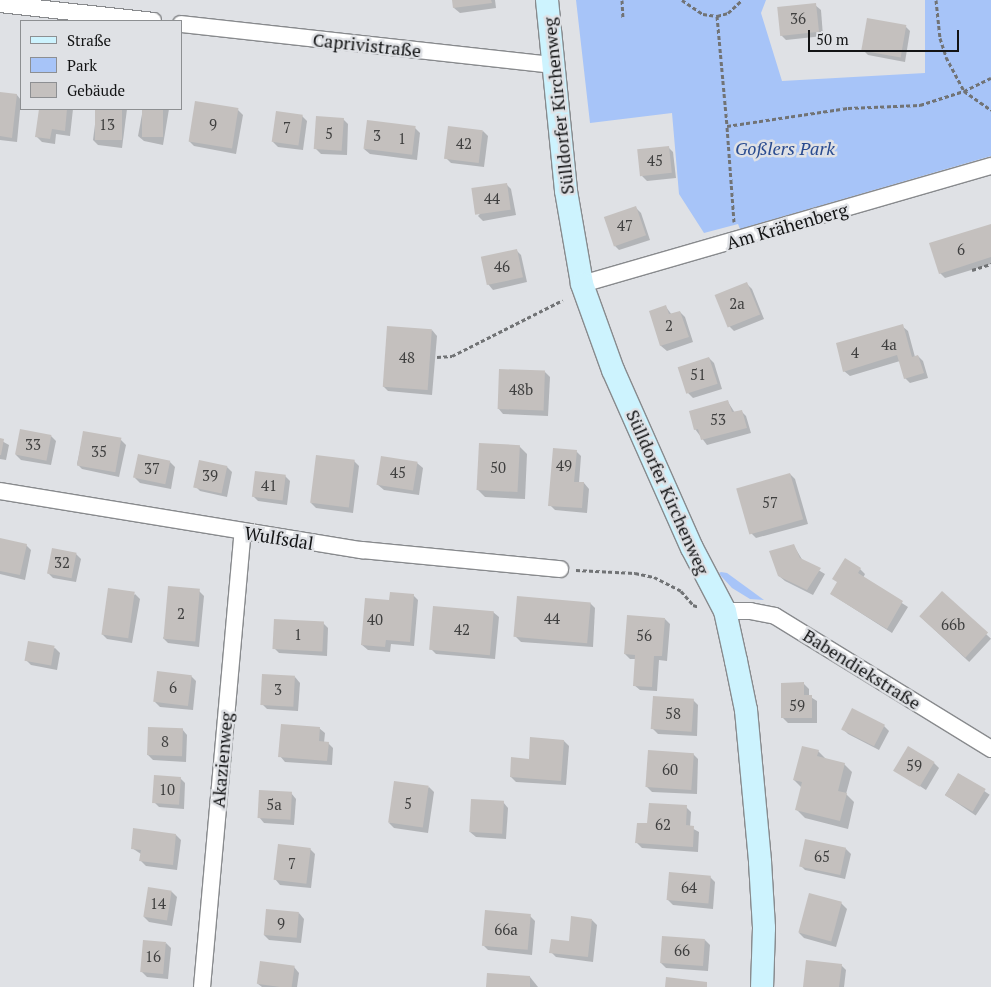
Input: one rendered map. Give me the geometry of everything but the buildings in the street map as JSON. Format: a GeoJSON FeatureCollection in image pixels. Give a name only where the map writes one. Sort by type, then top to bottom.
{"type":"FeatureCollection","features":[{"type":"Feature","properties":{"kind":"street","name":"Sülldorfer Kirchenweg"},"geometry":{"type":"LineString","coordinates":[[547,0],[566,191],[582,284],[613,370],[692,548],[725,611],[746,710],[750,750],[764,928],[762,987]]}},
{"type":"Feature","properties":{"kind":"street"},"geometry":{"type":"LineString","coordinates":[[0,4],[144,20]]}},
{"type":"Feature","properties":{"kind":"street","name":"Caprivistraße"},"geometry":{"type":"LineString","coordinates":[[182,24],[553,65]]}},
{"type":"Feature","properties":{"kind":"street","name":"Am Krähenberg"},"geometry":{"type":"LineString","coordinates":[[582,284],[991,166]]}},
{"type":"Feature","properties":{"kind":"street","name":"Wulfsdal"},"geometry":{"type":"LineString","coordinates":[[0,491],[362,550],[560,568]]}},
{"type":"Feature","properties":{"kind":"street","name":"Akazienweg"},"geometry":{"type":"LineString","coordinates":[[202,987],[243,532]]}},
{"type":"Feature","properties":{"kind":"street","name":"Babendiekstraße"},"geometry":{"type":"LineString","coordinates":[[725,611],[750,611],[776,616],[991,749]]}},
{"type":"Feature","properties":{"kind":"path"},"geometry":{"type":"LineString","coordinates":[[622,0],[623,19]]}},
{"type":"Feature","properties":{"kind":"path"},"geometry":{"type":"LineString","coordinates":[[682,0],[703,14],[717,16],[728,12],[742,0]]}},
{"type":"Feature","properties":{"kind":"path"},"geometry":{"type":"LineString","coordinates":[[936,0],[940,38],[946,57],[964,91],[991,110]]}},
{"type":"Feature","properties":{"kind":"path"},"geometry":{"type":"LineString","coordinates":[[717,16],[734,229]]}},
{"type":"Feature","properties":{"kind":"path"},"geometry":{"type":"LineString","coordinates":[[727,126],[848,108],[920,105],[964,91],[991,78]]}},
{"type":"Feature","properties":{"kind":"path"},"geometry":{"type":"LineString","coordinates":[[972,270],[991,264]]}},
{"type":"Feature","properties":{"kind":"path"},"geometry":{"type":"LineString","coordinates":[[436,357],[452,356],[564,300]]}},
{"type":"Feature","properties":{"kind":"path"},"geometry":{"type":"LineString","coordinates":[[560,568],[635,574],[654,578],[681,591],[697,607],[725,611]]}},
{"type":"Feature","properties":{"kind":"green space","name":"Goßlers Park"},"geometry":{"type":"Polygon","coordinates":[[[576,0],[766,0],[761,13],[782,81],[925,73],[925,0],[991,0],[991,156],[740,229],[738,224],[704,233],[679,194],[672,113],[590,123],[576,0]]]}},
{"type":"Feature","properties":{"kind":"green space"},"geometry":{"type":"Polygon","coordinates":[[[719,573],[727,573],[764,600],[750,599],[732,588],[721,576],[719,573]]]}}]}
